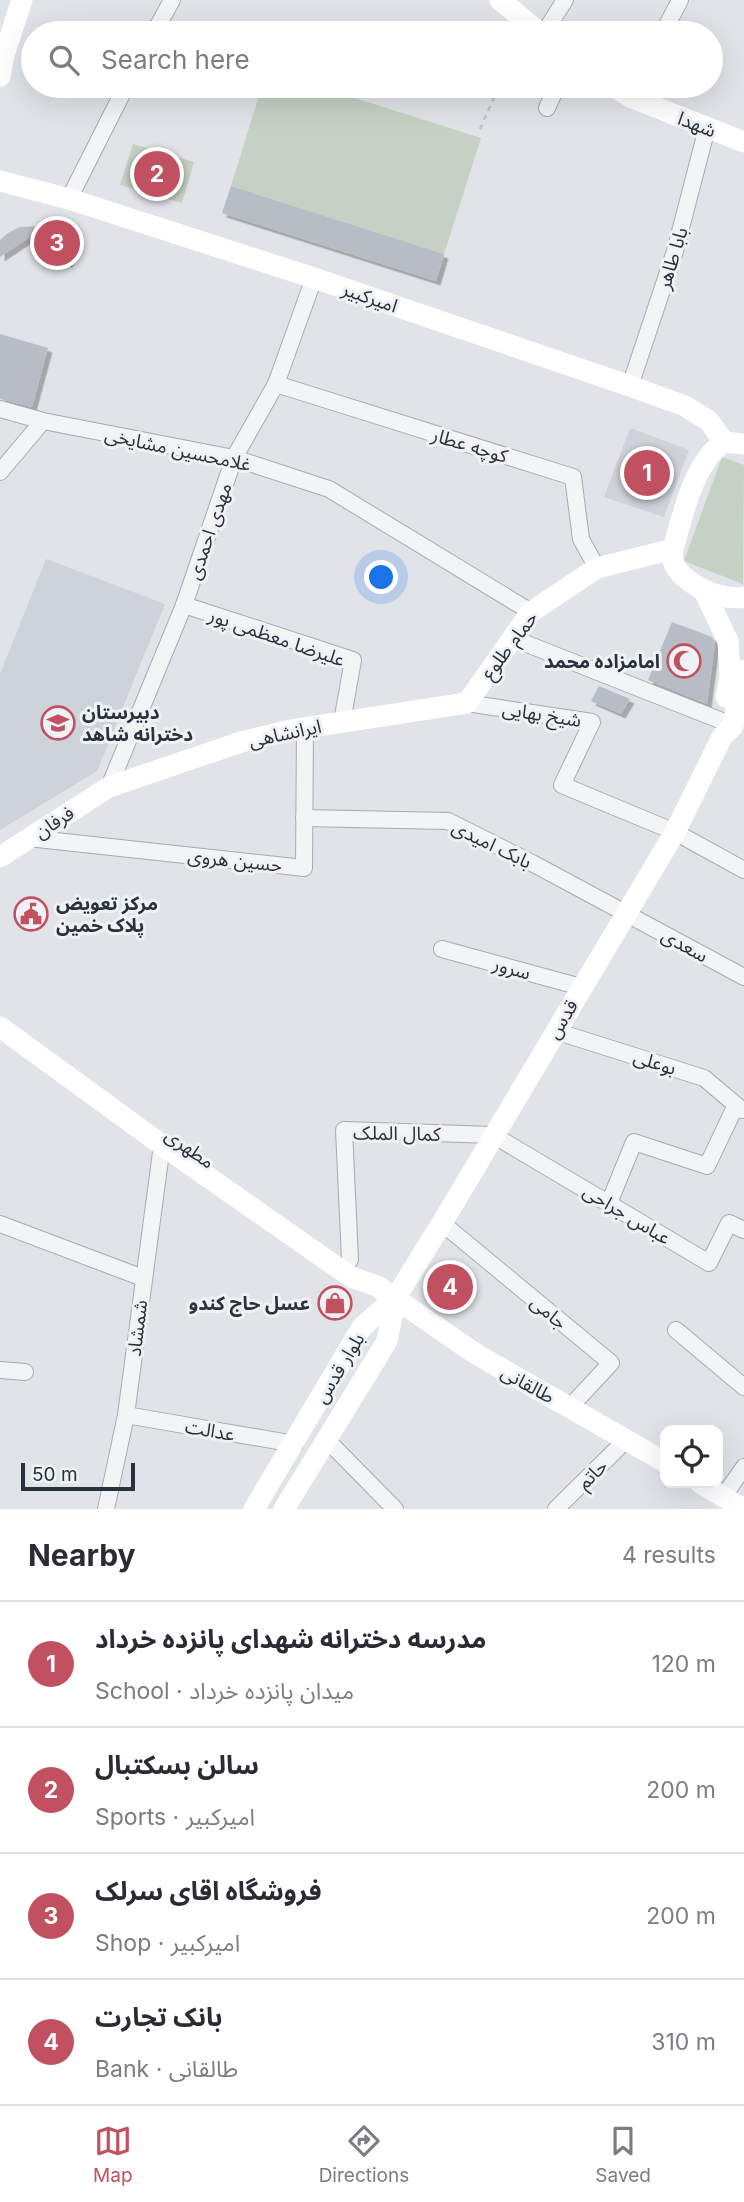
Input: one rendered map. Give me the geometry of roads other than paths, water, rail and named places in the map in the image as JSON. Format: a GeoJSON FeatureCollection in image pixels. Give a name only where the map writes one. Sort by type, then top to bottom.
{"type":"FeatureCollection","features":[{"type":"Feature","properties":{"kind":"main road"},"geometry":{"type":"LineString","coordinates":[[1,65],[22,0]]}},
{"type":"Feature","properties":{"kind":"main road"},"geometry":{"type":"LineString","coordinates":[[500,0],[527,21]]}},
{"type":"Feature","properties":{"kind":"main road","name":"شهدا"},"geometry":{"type":"LineString","coordinates":[[643,98],[744,142]]}},
{"type":"Feature","properties":{"kind":"main road","name":"امیرکبیر"},"geometry":{"type":"LineString","coordinates":[[0,181],[69,199],[314,278],[685,406],[738,443]]}},
{"type":"Feature","properties":{"kind":"main road"},"geometry":{"type":"LineString","coordinates":[[738,443],[707,457],[698,474],[673,549],[673,561],[678,570],[703,589],[725,597],[744,597]]}},
{"type":"Feature","properties":{"kind":"main road","name":"حمام طلوع"},"geometry":{"type":"LineString","coordinates":[[467,703],[531,611],[597,568],[673,549]]}},
{"type":"Feature","properties":{"kind":"main road","name":"قدس"},"geometry":{"type":"LineString","coordinates":[[703,589],[728,641],[730,729]]}},
{"type":"Feature","properties":{"kind":"main road","name":"قدس"},"geometry":{"type":"LineString","coordinates":[[396,1297],[675,832],[730,729],[744,670]]}},
{"type":"Feature","properties":{"kind":"main road","name":"ایرانشاهی"},"geometry":{"type":"LineString","coordinates":[[109,787],[241,742],[306,728],[467,703]]}},
{"type":"Feature","properties":{"kind":"main road","name":"فرفان"},"geometry":{"type":"LineString","coordinates":[[0,857],[109,787]]}},
{"type":"Feature","properties":{"kind":"main road","name":"مطهری"},"geometry":{"type":"LineString","coordinates":[[0,1012],[351,1277],[377,1286],[396,1297]]}},
{"type":"Feature","properties":{"kind":"main road","name":"مطهری"},"geometry":{"type":"LineString","coordinates":[[0,1027],[362,1267],[377,1286]]}},
{"type":"Feature","properties":{"kind":"main road","name":"طالقانی"},"geometry":{"type":"LineString","coordinates":[[396,1297],[476,1354],[660,1459]]}},
{"type":"Feature","properties":{"kind":"main road","name":"بلوار قدس"},"geometry":{"type":"LineString","coordinates":[[284,1509],[387,1341],[396,1297]]}},
{"type":"Feature","properties":{"kind":"main road","name":"بلوار قدس"},"geometry":{"type":"LineString","coordinates":[[254,1509],[362,1327],[396,1297]]}},
{"type":"Feature","properties":{"kind":"main road"},"geometry":{"type":"LineString","coordinates":[[705,1488],[721,1503],[744,1509]]}},
{"type":"Feature","properties":{"kind":"street"},"geometry":{"type":"LineString","coordinates":[[161,21],[172,0]]}},
{"type":"Feature","properties":{"kind":"street"},"geometry":{"type":"LineString","coordinates":[[550,21],[565,0]]}},
{"type":"Feature","properties":{"kind":"street"},"geometry":{"type":"LineString","coordinates":[[669,21],[680,0]]}},
{"type":"Feature","properties":{"kind":"street"},"geometry":{"type":"LineString","coordinates":[[69,199],[120,98]]}},
{"type":"Feature","properties":{"kind":"street"},"geometry":{"type":"LineString","coordinates":[[547,108],[552,98]]}},
{"type":"Feature","properties":{"kind":"street","name":"بابا طاهر"},"geometry":{"type":"LineString","coordinates":[[630,387],[675,251],[707,128]]}},
{"type":"Feature","properties":{"kind":"street","name":"مهدی احمدی"},"geometry":{"type":"LineString","coordinates":[[109,787],[184,605],[234,458],[276,384],[314,278]]}},
{"type":"Feature","properties":{"kind":"street","name":"کوچه عطار"},"geometry":{"type":"LineString","coordinates":[[276,384],[573,477],[581,538],[597,568]]}},
{"type":"Feature","properties":{"kind":"street","name":"غلامحسین مشایخی"},"geometry":{"type":"LineString","coordinates":[[0,409],[43,421],[234,458],[329,489],[531,611]]}},
{"type":"Feature","properties":{"kind":"street"},"geometry":{"type":"LineString","coordinates":[[0,472],[43,421]]}},
{"type":"Feature","properties":{"kind":"street","name":"علیرضا معظمی پور"},"geometry":{"type":"LineString","coordinates":[[184,605],[353,660],[342,722]]}},
{"type":"Feature","properties":{"kind":"street"},"geometry":{"type":"LineString","coordinates":[[512,638],[730,729]]}},
{"type":"Feature","properties":{"kind":"street","name":"شیخ بهایی"},"geometry":{"type":"LineString","coordinates":[[467,703],[592,722],[562,785],[675,832]]}},
{"type":"Feature","properties":{"kind":"street","name":"حسین هروی"},"geometry":{"type":"LineString","coordinates":[[28,838],[304,868],[306,728]]}},
{"type":"Feature","properties":{"kind":"street","name":"بابک امیدی"},"geometry":{"type":"LineString","coordinates":[[304,818],[448,821],[626,912]]}},
{"type":"Feature","properties":{"kind":"street"},"geometry":{"type":"LineString","coordinates":[[675,832],[744,870]]}},
{"type":"Feature","properties":{"kind":"street","name":"سعدی"},"geometry":{"type":"LineString","coordinates":[[626,912],[744,977]]}},
{"type":"Feature","properties":{"kind":"street","name":"سرور"},"geometry":{"type":"LineString","coordinates":[[442,948],[582,987]]}},
{"type":"Feature","properties":{"kind":"street","name":"بوعلی"},"geometry":{"type":"LineString","coordinates":[[555,1031],[704,1077],[740,1108]]}},
{"type":"Feature","properties":{"kind":"street"},"geometry":{"type":"LineString","coordinates":[[609,1203],[634,1142],[707,1166],[740,1108]]}},
{"type":"Feature","properties":{"kind":"street","name":"کمال الملک"},"geometry":{"type":"LineString","coordinates":[[350,1260],[344,1130],[493,1135]]}},
{"type":"Feature","properties":{"kind":"street","name":"عباس جراحی"},"geometry":{"type":"LineString","coordinates":[[493,1135],[709,1263],[729,1223],[744,1230]]}},
{"type":"Feature","properties":{"kind":"street","name":"شمشاد"},"geometry":{"type":"LineString","coordinates":[[106,1509],[126,1415],[164,1138]]}},
{"type":"Feature","properties":{"kind":"street","name":"جامی"},"geometry":{"type":"LineString","coordinates":[[442,1223],[611,1363],[570,1407]]}},
{"type":"Feature","properties":{"kind":"street"},"geometry":{"type":"LineString","coordinates":[[0,1224],[144,1278]]}},
{"type":"Feature","properties":{"kind":"street"},"geometry":{"type":"LineString","coordinates":[[676,1330],[744,1387]]}},
{"type":"Feature","properties":{"kind":"street"},"geometry":{"type":"LineString","coordinates":[[0,1370],[25,1372]]}},
{"type":"Feature","properties":{"kind":"street","name":"عدالت"},"geometry":{"type":"LineString","coordinates":[[126,1415],[295,1444]]}},
{"type":"Feature","properties":{"kind":"street","name":"حاتم"},"geometry":{"type":"LineString","coordinates":[[556,1509],[627,1439]]}},
{"type":"Feature","properties":{"kind":"street"},"geometry":{"type":"LineString","coordinates":[[327,1440],[395,1509]]}},
{"type":"Feature","properties":{"kind":"street"},"geometry":{"type":"LineString","coordinates":[[721,1503],[744,1467]]}},
{"type":"Feature","properties":{"kind":"place","name":"سالن بسکتبال"},"geometry":{"type":"Point","coordinates":[157,174]}},
{"type":"Feature","properties":{"kind":"place","name":"فروشگاه اقای سرلک"},"geometry":{"type":"Point","coordinates":[57,243]}},
{"type":"Feature","properties":{"kind":"place","name":"مدرسه دخترانه شهدای پانزده خرداد"},"geometry":{"type":"Point","coordinates":[647,473]}},
{"type":"Feature","properties":{"kind":"place","name":"امامزاده محمد"},"geometry":{"type":"Point","coordinates":[684,661]}},
{"type":"Feature","properties":{"kind":"place","name":"دبیرستان دخترانه شاهد"},"geometry":{"type":"Point","coordinates":[58,723]}},
{"type":"Feature","properties":{"kind":"place","name":"مرکز تعویض پلاک خمین"},"geometry":{"type":"Point","coordinates":[31,914]}},
{"type":"Feature","properties":{"kind":"place","name":"بانک تجارت"},"geometry":{"type":"Point","coordinates":[450,1287]}},
{"type":"Feature","properties":{"kind":"place","name":"عسل حاج کندو"},"geometry":{"type":"Point","coordinates":[335,1303]}}]}
